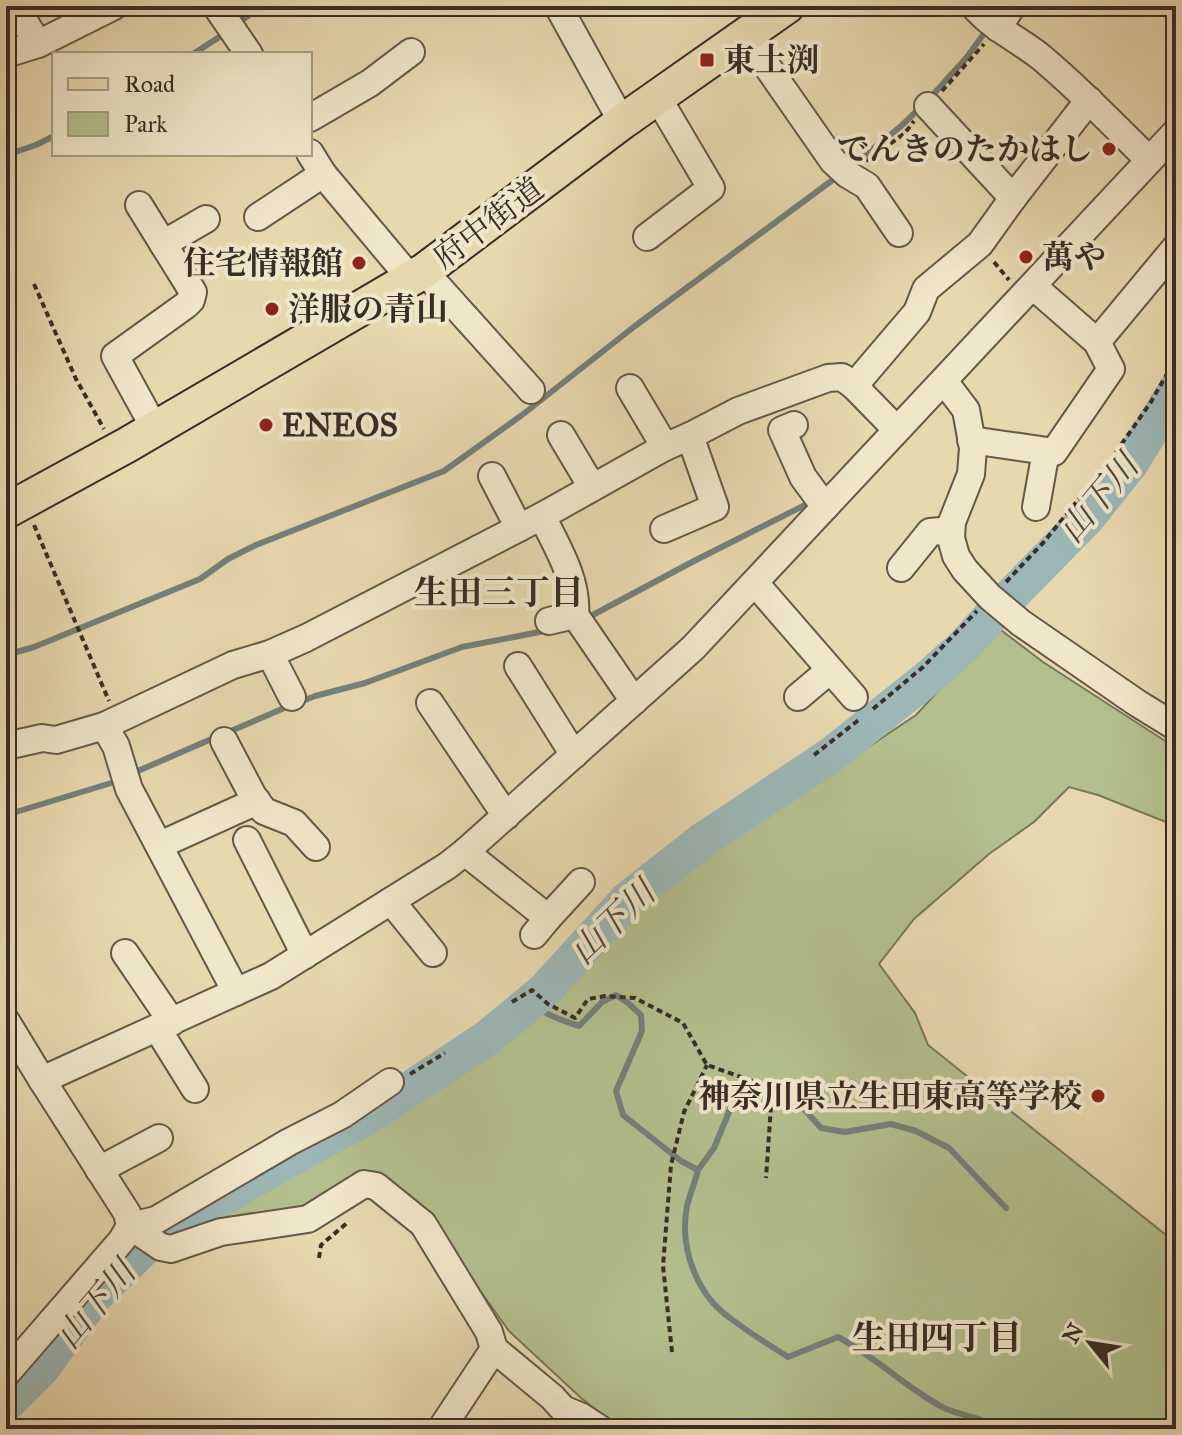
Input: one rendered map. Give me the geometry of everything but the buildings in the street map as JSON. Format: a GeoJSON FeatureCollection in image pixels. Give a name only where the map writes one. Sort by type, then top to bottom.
{"type":"FeatureCollection","features":[{"type":"Feature","properties":{"kind":"main road","name":"府中街道"},"geometry":{"type":"LineString","coordinates":[[20,517],[155,429],[418,275],[622,122],[784,7]]}},
{"type":"Feature","properties":{"kind":"street"},"geometry":{"type":"LineString","coordinates":[[15,6],[38,44]]}},
{"type":"Feature","properties":{"kind":"street"},"geometry":{"type":"LineString","coordinates":[[6,54],[38,44],[114,6]]}},
{"type":"Feature","properties":{"kind":"street"},"geometry":{"type":"LineString","coordinates":[[558,6],[622,122]]}},
{"type":"Feature","properties":{"kind":"street"},"geometry":{"type":"LineString","coordinates":[[42,1080],[271,976],[465,852],[693,648],[944,381],[1024,286],[1165,151],[1089,100],[992,15]]}},
{"type":"Feature","properties":{"kind":"street"},"geometry":{"type":"LineString","coordinates":[[746,36],[833,161],[867,186],[899,233]]}},
{"type":"Feature","properties":{"kind":"street"},"geometry":{"type":"LineString","coordinates":[[312,117],[370,83],[411,52]]}},
{"type":"Feature","properties":{"kind":"street"},"geometry":{"type":"LineString","coordinates":[[647,237],[711,188],[658,98]]}},
{"type":"Feature","properties":{"kind":"street"},"geometry":{"type":"LineString","coordinates":[[854,386],[917,312],[926,289],[980,244],[1089,100]]}},
{"type":"Feature","properties":{"kind":"street"},"geometry":{"type":"LineString","coordinates":[[928,106],[1013,198]]}},
{"type":"Feature","properties":{"kind":"street"},"geometry":{"type":"LineString","coordinates":[[258,217],[316,164],[418,275],[531,390]]}},
{"type":"Feature","properties":{"kind":"street"},"geometry":{"type":"LineString","coordinates":[[139,205],[193,292],[191,300],[115,356],[155,429]]}},
{"type":"Feature","properties":{"kind":"street"},"geometry":{"type":"LineString","coordinates":[[163,244],[206,219]]}},
{"type":"Feature","properties":{"kind":"street"},"geometry":{"type":"LineString","coordinates":[[1097,342],[1176,247]]}},
{"type":"Feature","properties":{"kind":"street"},"geometry":{"type":"LineString","coordinates":[[971,440],[1054,452],[1111,369],[1097,342],[1024,286]]}},
{"type":"Feature","properties":{"kind":"street"},"geometry":{"type":"LineString","coordinates":[[6,746],[42,738],[56,740],[110,723],[233,665],[270,654],[531,522],[665,447],[738,411],[828,378],[842,377],[854,386],[896,429]]}},
{"type":"Feature","properties":{"kind":"street"},"geometry":{"type":"LineString","coordinates":[[944,381],[966,410],[973,448],[971,474],[951,530],[956,556],[965,570],[996,602],[1137,703],[1176,727]]}},
{"type":"Feature","properties":{"kind":"street"},"geometry":{"type":"LineString","coordinates":[[630,388],[665,447]]}},
{"type":"Feature","properties":{"kind":"street"},"geometry":{"type":"LineString","coordinates":[[794,425],[782,430],[803,477],[825,507]]}},
{"type":"Feature","properties":{"kind":"street"},"geometry":{"type":"LineString","coordinates":[[561,435],[592,487]]}},
{"type":"Feature","properties":{"kind":"street"},"geometry":{"type":"LineString","coordinates":[[664,529],[715,507],[690,436]]}},
{"type":"Feature","properties":{"kind":"street"},"geometry":{"type":"LineString","coordinates":[[1036,507],[1046,451]]}},
{"type":"Feature","properties":{"kind":"street"},"geometry":{"type":"LineString","coordinates":[[492,476],[531,522],[570,576],[576,606],[569,621],[634,701]]}},
{"type":"Feature","properties":{"kind":"street"},"geometry":{"type":"LineString","coordinates":[[901,568],[930,532],[951,530]]}},
{"type":"Feature","properties":{"kind":"street"},"geometry":{"type":"LineString","coordinates":[[755,583],[854,697]]}},
{"type":"Feature","properties":{"kind":"street"},"geometry":{"type":"LineString","coordinates":[[270,654],[292,697]]}},
{"type":"Feature","properties":{"kind":"street"},"geometry":{"type":"LineString","coordinates":[[518,666],[574,755]]}},
{"type":"Feature","properties":{"kind":"street"},"geometry":{"type":"LineString","coordinates":[[798,697],[830,670]]}},
{"type":"Feature","properties":{"kind":"street"},"geometry":{"type":"LineString","coordinates":[[430,703],[506,816]]}},
{"type":"Feature","properties":{"kind":"street"},"geometry":{"type":"LineString","coordinates":[[110,723],[129,789],[236,992]]}},
{"type":"Feature","properties":{"kind":"street"},"geometry":{"type":"LineString","coordinates":[[224,741],[264,811],[294,823],[316,847]]}},
{"type":"Feature","properties":{"kind":"street"},"geometry":{"type":"LineString","coordinates":[[160,845],[257,801]]}},
{"type":"Feature","properties":{"kind":"street"},"geometry":{"type":"LineString","coordinates":[[247,840],[305,955]]}},
{"type":"Feature","properties":{"kind":"street"},"geometry":{"type":"LineString","coordinates":[[465,852],[541,926],[581,882]]}},
{"type":"Feature","properties":{"kind":"street"},"geometry":{"type":"LineString","coordinates":[[391,901],[433,953]]}},
{"type":"Feature","properties":{"kind":"street"},"geometry":{"type":"LineString","coordinates":[[125,953],[195,1089]]}},
{"type":"Feature","properties":{"kind":"street"},"geometry":{"type":"LineString","coordinates":[[6,1021],[99,1170],[146,1236],[171,1249],[221,1232],[308,1219],[364,1184],[376,1186],[423,1224],[489,1332],[494,1349],[552,1397],[556,1419],[580,1416],[600,1429]]}},
{"type":"Feature","properties":{"kind":"street"},"geometry":{"type":"LineString","coordinates":[[6,1374],[122,1240],[146,1236],[156,1220],[289,1142],[342,1115],[390,1082]]}},
{"type":"Feature","properties":{"kind":"street"},"geometry":{"type":"LineString","coordinates":[[99,1170],[159,1138]]}},
{"type":"Feature","properties":{"kind":"street"},"geometry":{"type":"LineString","coordinates":[[441,1429],[494,1349]]}},
{"type":"Feature","properties":{"kind":"path"},"geometry":{"type":"LineString","coordinates":[[980,244],[1024,286]]}},
{"type":"Feature","properties":{"kind":"path"},"geometry":{"type":"LineString","coordinates":[[34,284],[76,379],[106,431]]}},
{"type":"Feature","properties":{"kind":"path"},"geometry":{"type":"LineString","coordinates":[[814,755],[923,667],[996,602],[1109,462],[1151,402],[1176,358]]}},
{"type":"Feature","properties":{"kind":"path"},"geometry":{"type":"LineString","coordinates":[[20,517],[84,638],[110,723]]}},
{"type":"Feature","properties":{"kind":"path"},"geometry":{"type":"LineString","coordinates":[[512,1002],[532,990],[548,1004],[575,1018],[588,999],[605,996],[635,998],[683,1023],[707,1065],[766,1089],[771,1106],[766,1178]]}},
{"type":"Feature","properties":{"kind":"path"},"geometry":{"type":"LineString","coordinates":[[390,1082],[401,1080],[445,1053]]}},
{"type":"Feature","properties":{"kind":"path"},"geometry":{"type":"LineString","coordinates":[[672,1352],[663,1266],[671,1165],[684,1112],[707,1065]]}},
{"type":"Feature","properties":{"kind":"green space"},"geometry":{"type":"Polygon","coordinates":[[[997,627],[1043,662],[1176,748],[1176,826],[1098,795],[1069,787],[1034,822],[989,854],[914,919],[879,964],[915,1013],[928,1045],[1176,1243],[1176,1429],[622,1429],[581,1398],[509,1331],[432,1215],[382,1176],[301,1210],[173,1235],[371,1126],[490,1045],[527,1016],[580,957],[631,908],[916,715],[997,627]]]}},
{"type":"Feature","properties":{"kind":"waterway"},"geometry":{"type":"LineString","coordinates":[[236,25],[261,6]]}},
{"type":"Feature","properties":{"kind":"waterway"},"geometry":{"type":"LineString","coordinates":[[929,99],[988,28]]}},
{"type":"Feature","properties":{"kind":"waterway"},"geometry":{"type":"LineString","coordinates":[[196,52],[227,32]]}},
{"type":"Feature","properties":{"kind":"waterway"},"geometry":{"type":"LineString","coordinates":[[850,167],[921,107]]}},
{"type":"Feature","properties":{"kind":"waterway"},"geometry":{"type":"LineString","coordinates":[[6,155],[52,137]]}},
{"type":"Feature","properties":{"kind":"waterway"},"geometry":{"type":"LineString","coordinates":[[6,655],[34,647],[200,579],[228,559],[256,545],[444,471],[838,176]]}},
{"type":"Feature","properties":{"kind":"waterway","name":"山下川"},"geometry":{"type":"LineString","coordinates":[[6,1404],[42,1368],[95,1296],[143,1249],[168,1230],[366,1118],[487,1038],[544,991],[627,900],[703,840],[831,755],[929,677],[964,646],[1087,518],[1130,464],[1176,390]]}},
{"type":"Feature","properties":{"kind":"waterway"},"geometry":{"type":"LineString","coordinates":[[587,618],[811,502]]}},
{"type":"Feature","properties":{"kind":"waterway"},"geometry":{"type":"LineString","coordinates":[[300,702],[365,683],[462,647],[550,630]]}},
{"type":"Feature","properties":{"kind":"waterway"},"geometry":{"type":"LineString","coordinates":[[226,733],[289,706]]}},
{"type":"Feature","properties":{"kind":"waterway"},"geometry":{"type":"LineString","coordinates":[[131,774],[216,737]]}},
{"type":"Feature","properties":{"kind":"waterway"},"geometry":{"type":"LineString","coordinates":[[6,815],[121,780]]}},
{"type":"Feature","properties":{"kind":"waterway"},"geometry":{"type":"LineString","coordinates":[[531,1002],[547,1014],[579,1026],[602,1002],[616,995],[641,1015],[642,1031],[616,1091],[623,1115],[681,1161],[698,1170],[714,1148],[737,1093],[758,1095],[775,1092],[804,1109],[821,1128],[845,1132],[891,1124],[916,1131],[949,1148],[1006,1208]]}},
{"type":"Feature","properties":{"kind":"waterway"},"geometry":{"type":"LineString","coordinates":[[698,1170],[685,1222],[688,1253],[699,1283],[718,1308],[788,1357],[838,1337],[930,1400],[981,1420]]}},
{"type":"Feature","properties":{"kind":"place","name":"東土渕"},"geometry":{"type":"Point","coordinates":[707,60]}},
{"type":"Feature","properties":{"kind":"place","name":"でんきのたかはし"},"geometry":{"type":"Point","coordinates":[1109,149]}},
{"type":"Feature","properties":{"kind":"place","name":"萬や"},"geometry":{"type":"Point","coordinates":[1026,257]}},
{"type":"Feature","properties":{"kind":"place","name":"住宅情報館"},"geometry":{"type":"Point","coordinates":[359,263]}},
{"type":"Feature","properties":{"kind":"place","name":"洋服の青山"},"geometry":{"type":"Point","coordinates":[272,309]}},
{"type":"Feature","properties":{"kind":"place","name":"ENEOS"},"geometry":{"type":"Point","coordinates":[266,425]}},
{"type":"Feature","properties":{"kind":"place","name":"神奈川県立生田東高等学校"},"geometry":{"type":"Point","coordinates":[1098,1096]}},
{"type":"Feature","properties":{"kind":"district","name":"生田三丁目"},"geometry":{"type":"Point","coordinates":[499,592]}},
{"type":"Feature","properties":{"kind":"district","name":"生田四丁目"},"geometry":{"type":"Point","coordinates":[937,1337]}}]}
